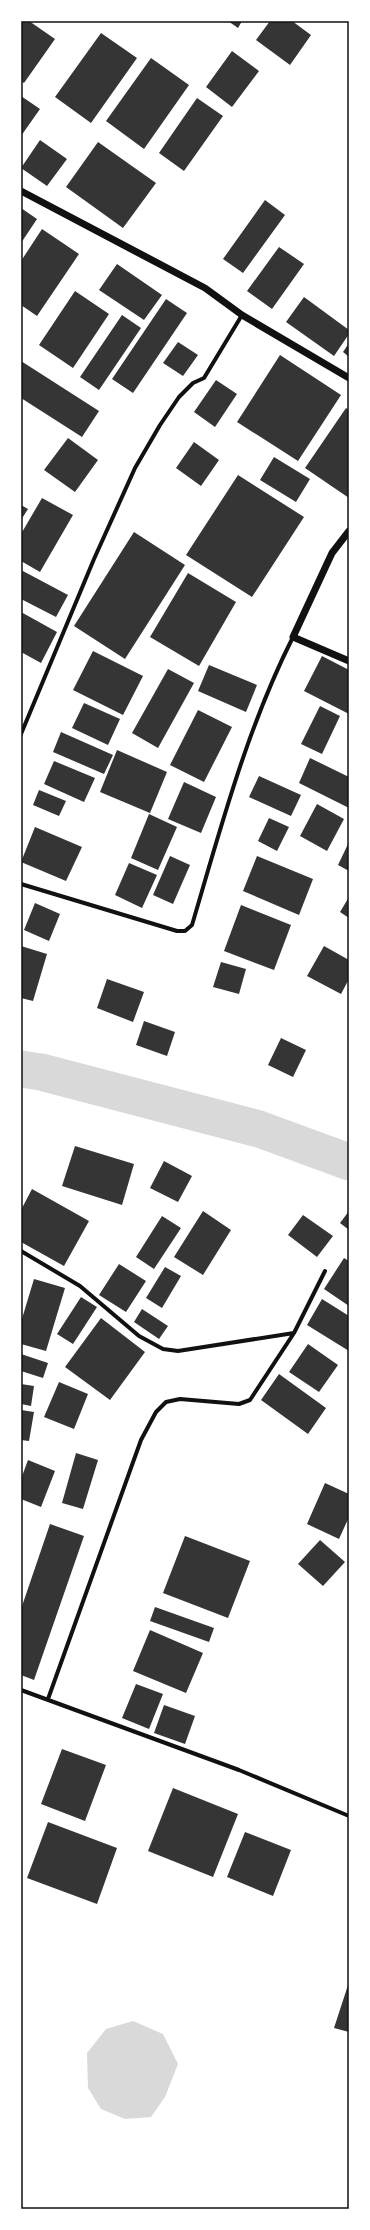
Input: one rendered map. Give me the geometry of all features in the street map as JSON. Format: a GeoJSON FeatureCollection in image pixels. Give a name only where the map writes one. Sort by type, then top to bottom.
{"type":"FeatureCollection","features":[{"type":"Feature","properties":{"kind":"street"},"geometry":{"type":"LineString","coordinates":[[21,191],[205,288],[242,315],[349,378]]}},
{"type":"Feature","properties":{"kind":"street"},"geometry":{"type":"LineString","coordinates":[[21,734],[94,559],[135,468],[160,425],[179,397],[193,383],[204,378],[242,315]]}},
{"type":"Feature","properties":{"kind":"street"},"geometry":{"type":"LineString","coordinates":[[21,884],[177,931],[185,932],[192,925],[235,778],[277,668],[332,553],[349,531]]}},
{"type":"Feature","properties":{"kind":"street"},"geometry":{"type":"LineString","coordinates":[[293,637],[349,661]]}},
{"type":"Feature","properties":{"kind":"street"},"geometry":{"type":"LineString","coordinates":[[21,1251],[80,1286],[139,1336],[163,1349],[178,1351],[294,1332]]}},
{"type":"Feature","properties":{"kind":"street"},"geometry":{"type":"LineString","coordinates":[[48,1699],[141,1440],[156,1412],[166,1402],[180,1400],[239,1404],[250,1400],[294,1332],[325,1271]]}},
{"type":"Feature","properties":{"kind":"street"},"geometry":{"type":"LineString","coordinates":[[21,1690],[239,1770],[349,1816]]}},
{"type":"Feature","properties":{"kind":"shaded area"},"geometry":{"type":"Polygon","coordinates":[[[133,2021],[163,2034],[178,2064],[165,2097],[151,2117],[125,2119],[101,2109],[88,2088],[87,2053],[106,2029],[133,2021]]]}},
{"type":"Feature","properties":{"kind":"building"},"geometry":{"type":"Polygon","coordinates":[[[21,21],[29,21],[55,39],[24,83],[21,81],[21,21]]]}},
{"type":"Feature","properties":{"kind":"building"},"geometry":{"type":"Polygon","coordinates":[[[228,21],[242,21],[238,28],[228,21]]]}},
{"type":"Feature","properties":{"kind":"building"},"geometry":{"type":"Polygon","coordinates":[[[270,21],[292,21],[311,35],[290,65],[256,40],[270,21]]]}},
{"type":"Feature","properties":{"kind":"building"},"geometry":{"type":"Polygon","coordinates":[[[101,33],[137,58],[91,123],[55,97],[101,33]]]}},
{"type":"Feature","properties":{"kind":"building"},"geometry":{"type":"Polygon","coordinates":[[[232,51],[259,71],[232,107],[206,87],[232,51]]]}},
{"type":"Feature","properties":{"kind":"building"},"geometry":{"type":"Polygon","coordinates":[[[151,58],[189,85],[144,149],[106,121],[151,58]]]}},
{"type":"Feature","properties":{"kind":"building"},"geometry":{"type":"Polygon","coordinates":[[[21,96],[40,109],[21,136],[21,96]]]}},
{"type":"Feature","properties":{"kind":"building"},"geometry":{"type":"Polygon","coordinates":[[[197,98],[223,116],[184,171],[159,153],[197,98]]]}},
{"type":"Feature","properties":{"kind":"building"},"geometry":{"type":"Polygon","coordinates":[[[40,140],[67,159],[47,186],[21,168],[40,140]]]}},
{"type":"Feature","properties":{"kind":"building"},"geometry":{"type":"Polygon","coordinates":[[[98,142],[156,183],[123,228],[66,187],[98,142]]]}},
{"type":"Feature","properties":{"kind":"building"},"geometry":{"type":"Polygon","coordinates":[[[265,200],[285,215],[243,273],[223,259],[265,200]]]}},
{"type":"Feature","properties":{"kind":"building"},"geometry":{"type":"Polygon","coordinates":[[[21,208],[37,219],[21,243],[21,208]]]}},
{"type":"Feature","properties":{"kind":"building"},"geometry":{"type":"Polygon","coordinates":[[[42,229],[79,254],[37,316],[21,305],[21,261],[42,229]]]}},
{"type":"Feature","properties":{"kind":"building"},"geometry":{"type":"Polygon","coordinates":[[[279,247],[304,264],[272,309],[247,291],[279,247]]]}},
{"type":"Feature","properties":{"kind":"building"},"geometry":{"type":"Polygon","coordinates":[[[117,264],[162,295],[144,320],[99,290],[117,264]]]}},
{"type":"Feature","properties":{"kind":"building"},"geometry":{"type":"Polygon","coordinates":[[[75,291],[109,314],[73,368],[39,345],[75,291]]]}},
{"type":"Feature","properties":{"kind":"building"},"geometry":{"type":"Polygon","coordinates":[[[304,297],[349,330],[349,334],[334,356],[286,322],[304,297]]]}},
{"type":"Feature","properties":{"kind":"building"},"geometry":{"type":"Polygon","coordinates":[[[166,299],[187,313],[133,393],[112,379],[166,299]]]}},
{"type":"Feature","properties":{"kind":"building"},"geometry":{"type":"Polygon","coordinates":[[[122,315],[141,328],[99,390],[80,377],[122,315]]]}},
{"type":"Feature","properties":{"kind":"building"},"geometry":{"type":"Polygon","coordinates":[[[178,342],[198,355],[183,376],[163,363],[178,342]]]}},
{"type":"Feature","properties":{"kind":"building"},"geometry":{"type":"Polygon","coordinates":[[[349,343],[349,357],[343,352],[349,343]]]}},
{"type":"Feature","properties":{"kind":"building"},"geometry":{"type":"Polygon","coordinates":[[[280,355],[341,395],[298,461],[237,422],[280,355]]]}},
{"type":"Feature","properties":{"kind":"building"},"geometry":{"type":"Polygon","coordinates":[[[21,361],[99,411],[82,437],[21,398],[21,361]]]}},
{"type":"Feature","properties":{"kind":"building"},"geometry":{"type":"Polygon","coordinates":[[[216,380],[237,394],[215,427],[194,412],[216,380]]]}},
{"type":"Feature","properties":{"kind":"building"},"geometry":{"type":"Polygon","coordinates":[[[346,408],[349,410],[349,498],[305,468],[346,408]]]}},
{"type":"Feature","properties":{"kind":"building"},"geometry":{"type":"Polygon","coordinates":[[[68,438],[98,460],[75,492],[44,470],[68,438]]]}},
{"type":"Feature","properties":{"kind":"building"},"geometry":{"type":"Polygon","coordinates":[[[194,442],[219,460],[201,486],[176,468],[194,442]]]}},
{"type":"Feature","properties":{"kind":"building"},"geometry":{"type":"Polygon","coordinates":[[[274,457],[310,479],[296,502],[260,480],[274,457]]]}},
{"type":"Feature","properties":{"kind":"building"},"geometry":{"type":"Polygon","coordinates":[[[238,475],[304,517],[252,597],[186,555],[238,475]]]}},
{"type":"Feature","properties":{"kind":"building"},"geometry":{"type":"Polygon","coordinates":[[[42,498],[73,515],[40,572],[21,561],[21,534],[42,498]]]}},
{"type":"Feature","properties":{"kind":"building"},"geometry":{"type":"Polygon","coordinates":[[[21,505],[28,509],[21,520],[21,505]]]}},
{"type":"Feature","properties":{"kind":"building"},"geometry":{"type":"Polygon","coordinates":[[[134,532],[185,565],[125,659],[74,626],[134,532]]]}},
{"type":"Feature","properties":{"kind":"building"},"geometry":{"type":"Polygon","coordinates":[[[21,570],[68,595],[56,617],[21,599],[21,570]]]}},
{"type":"Feature","properties":{"kind":"building"},"geometry":{"type":"Polygon","coordinates":[[[188,573],[236,602],[199,666],[150,637],[188,573]]]}},
{"type":"Feature","properties":{"kind":"building"},"geometry":{"type":"Polygon","coordinates":[[[21,612],[57,632],[41,663],[21,652],[21,612]]]}},
{"type":"Feature","properties":{"kind":"building"},"geometry":{"type":"Polygon","coordinates":[[[93,651],[143,676],[123,715],[73,690],[93,651]]]}},
{"type":"Feature","properties":{"kind":"building"},"geometry":{"type":"Polygon","coordinates":[[[322,656],[349,670],[349,714],[304,691],[322,656]]]}},
{"type":"Feature","properties":{"kind":"building"},"geometry":{"type":"Polygon","coordinates":[[[209,665],[257,685],[246,712],[198,691],[209,665]]]}},
{"type":"Feature","properties":{"kind":"building"},"geometry":{"type":"Polygon","coordinates":[[[168,669],[194,683],[158,748],[132,733],[168,669]]]}},
{"type":"Feature","properties":{"kind":"building"},"geometry":{"type":"Polygon","coordinates":[[[84,703],[120,719],[108,745],[72,728],[84,703]]]}},
{"type":"Feature","properties":{"kind":"building"},"geometry":{"type":"Polygon","coordinates":[[[320,706],[340,716],[322,754],[301,744],[320,706]]]}},
{"type":"Feature","properties":{"kind":"building"},"geometry":{"type":"Polygon","coordinates":[[[198,710],[232,727],[204,782],[170,765],[198,710]]]}},
{"type":"Feature","properties":{"kind":"building"},"geometry":{"type":"Polygon","coordinates":[[[61,732],[113,755],[104,774],[53,752],[61,732]]]}},
{"type":"Feature","properties":{"kind":"building"},"geometry":{"type":"Polygon","coordinates":[[[117,750],[167,772],[150,813],[100,792],[117,750]]]}},
{"type":"Feature","properties":{"kind":"building"},"geometry":{"type":"Polygon","coordinates":[[[310,758],[349,777],[349,808],[299,783],[310,758]]]}},
{"type":"Feature","properties":{"kind":"building"},"geometry":{"type":"Polygon","coordinates":[[[54,761],[95,778],[84,802],[44,784],[54,761]]]}},
{"type":"Feature","properties":{"kind":"building"},"geometry":{"type":"Polygon","coordinates":[[[259,776],[301,795],[291,816],[249,797],[259,776]]]}},
{"type":"Feature","properties":{"kind":"building"},"geometry":{"type":"Polygon","coordinates":[[[184,782],[216,797],[201,833],[168,819],[184,782]]]}},
{"type":"Feature","properties":{"kind":"building"},"geometry":{"type":"Polygon","coordinates":[[[39,790],[66,801],[59,816],[33,805],[39,790]]]}},
{"type":"Feature","properties":{"kind":"building"},"geometry":{"type":"Polygon","coordinates":[[[317,804],[344,819],[327,851],[300,836],[317,804]]]}},
{"type":"Feature","properties":{"kind":"building"},"geometry":{"type":"Polygon","coordinates":[[[149,814],[177,827],[158,870],[131,858],[149,814]]]}},
{"type":"Feature","properties":{"kind":"building"},"geometry":{"type":"Polygon","coordinates":[[[269,818],[289,827],[277,851],[258,841],[269,818]]]}},
{"type":"Feature","properties":{"kind":"building"},"geometry":{"type":"Polygon","coordinates":[[[35,827],[82,847],[66,881],[21,862],[35,827]]]}},
{"type":"Feature","properties":{"kind":"building"},"geometry":{"type":"Polygon","coordinates":[[[349,842],[349,871],[338,865],[349,842]]]}},
{"type":"Feature","properties":{"kind":"building"},"geometry":{"type":"Polygon","coordinates":[[[170,856],[190,865],[173,904],[153,895],[170,856]]]}},
{"type":"Feature","properties":{"kind":"building"},"geometry":{"type":"Polygon","coordinates":[[[257,856],[313,879],[299,915],[243,891],[257,856]]]}},
{"type":"Feature","properties":{"kind":"building"},"geometry":{"type":"Polygon","coordinates":[[[129,863],[157,875],[142,908],[115,895],[129,863]]]}},
{"type":"Feature","properties":{"kind":"building"},"geometry":{"type":"Polygon","coordinates":[[[349,897],[349,918],[340,912],[349,897]]]}},
{"type":"Feature","properties":{"kind":"building"},"geometry":{"type":"Polygon","coordinates":[[[35,903],[60,914],[49,941],[24,930],[35,903]]]}},
{"type":"Feature","properties":{"kind":"building"},"geometry":{"type":"Polygon","coordinates":[[[241,905],[291,925],[274,970],[224,951],[241,905]]]}},
{"type":"Feature","properties":{"kind":"building"},"geometry":{"type":"Polygon","coordinates":[[[21,946],[47,954],[33,1001],[21,998],[21,946]]]}},
{"type":"Feature","properties":{"kind":"building"},"geometry":{"type":"Polygon","coordinates":[[[324,946],[349,960],[349,979],[341,994],[307,976],[324,946]]]}},
{"type":"Feature","properties":{"kind":"building"},"geometry":{"type":"Polygon","coordinates":[[[221,962],[246,969],[239,994],[213,987],[221,962]]]}},
{"type":"Feature","properties":{"kind":"building"},"geometry":{"type":"Polygon","coordinates":[[[107,979],[144,992],[133,1022],[97,1008],[107,979]]]}},
{"type":"Feature","properties":{"kind":"building"},"geometry":{"type":"Polygon","coordinates":[[[144,1021],[175,1032],[167,1056],[136,1045],[144,1021]]]}},
{"type":"Feature","properties":{"kind":"building"},"geometry":{"type":"Polygon","coordinates":[[[281,1038],[306,1050],[293,1077],[268,1065],[281,1038]]]}},
{"type":"Feature","properties":{"kind":"building"},"geometry":{"type":"Polygon","coordinates":[[[75,1146],[134,1164],[122,1205],[62,1186],[75,1146]]]}},
{"type":"Feature","properties":{"kind":"building"},"geometry":{"type":"Polygon","coordinates":[[[164,1161],[192,1176],[178,1202],[150,1188],[164,1161]]]}},
{"type":"Feature","properties":{"kind":"building"},"geometry":{"type":"Polygon","coordinates":[[[32,1189],[89,1221],[64,1266],[21,1242],[21,1210],[32,1189]]]}},
{"type":"Feature","properties":{"kind":"building"},"geometry":{"type":"Polygon","coordinates":[[[203,1211],[231,1230],[203,1275],[174,1257],[203,1211]]]}},
{"type":"Feature","properties":{"kind":"building"},"geometry":{"type":"Polygon","coordinates":[[[349,1211],[349,1230],[340,1223],[349,1211]]]}},
{"type":"Feature","properties":{"kind":"building"},"geometry":{"type":"Polygon","coordinates":[[[303,1215],[333,1236],[317,1257],[288,1235],[303,1215]]]}},
{"type":"Feature","properties":{"kind":"building"},"geometry":{"type":"Polygon","coordinates":[[[162,1216],[181,1228],[154,1269],[136,1257],[162,1216]]]}},
{"type":"Feature","properties":{"kind":"building"},"geometry":{"type":"Polygon","coordinates":[[[344,1258],[349,1261],[349,1306],[324,1289],[344,1258]]]}},
{"type":"Feature","properties":{"kind":"building"},"geometry":{"type":"Polygon","coordinates":[[[119,1264],[146,1281],[126,1312],[99,1295],[119,1264]]]}},
{"type":"Feature","properties":{"kind":"building"},"geometry":{"type":"Polygon","coordinates":[[[165,1267],[181,1276],[162,1308],[146,1298],[165,1267]]]}},
{"type":"Feature","properties":{"kind":"building"},"geometry":{"type":"Polygon","coordinates":[[[34,1279],[65,1288],[46,1351],[21,1344],[21,1322],[34,1279]]]}},
{"type":"Feature","properties":{"kind":"building"},"geometry":{"type":"Polygon","coordinates":[[[81,1297],[97,1307],[73,1344],[57,1334],[81,1297]]]}},
{"type":"Feature","properties":{"kind":"building"},"geometry":{"type":"Polygon","coordinates":[[[322,1299],[349,1316],[349,1351],[307,1325],[322,1299]]]}},
{"type":"Feature","properties":{"kind":"building"},"geometry":{"type":"Polygon","coordinates":[[[142,1309],[168,1326],[159,1339],[134,1322],[142,1309]]]}},
{"type":"Feature","properties":{"kind":"building"},"geometry":{"type":"Polygon","coordinates":[[[101,1318],[145,1352],[110,1400],[65,1367],[101,1318]]]}},
{"type":"Feature","properties":{"kind":"building"},"geometry":{"type":"Polygon","coordinates":[[[308,1344],[338,1365],[319,1392],[289,1372],[308,1344]]]}},
{"type":"Feature","properties":{"kind":"building"},"geometry":{"type":"Polygon","coordinates":[[[21,1354],[48,1363],[43,1378],[21,1371],[21,1354]]]}},
{"type":"Feature","properties":{"kind":"building"},"geometry":{"type":"Polygon","coordinates":[[[279,1374],[326,1408],[308,1434],[261,1400],[279,1374]]]}},
{"type":"Feature","properties":{"kind":"building"},"geometry":{"type":"Polygon","coordinates":[[[59,1382],[88,1394],[74,1429],[44,1417],[59,1382]]]}},
{"type":"Feature","properties":{"kind":"building"},"geometry":{"type":"Polygon","coordinates":[[[21,1384],[34,1386],[31,1406],[21,1404],[21,1384]]]}},
{"type":"Feature","properties":{"kind":"building"},"geometry":{"type":"Polygon","coordinates":[[[21,1410],[34,1412],[29,1441],[21,1440],[21,1410]]]}},
{"type":"Feature","properties":{"kind":"building"},"geometry":{"type":"Polygon","coordinates":[[[76,1453],[98,1460],[83,1509],[62,1503],[76,1453]]]}},
{"type":"Feature","properties":{"kind":"building"},"geometry":{"type":"Polygon","coordinates":[[[28,1460],[55,1471],[41,1507],[21,1499],[21,1479],[28,1460]]]}},
{"type":"Feature","properties":{"kind":"building"},"geometry":{"type":"Polygon","coordinates":[[[325,1483],[349,1494],[349,1517],[339,1539],[307,1524],[325,1483]]]}},
{"type":"Feature","properties":{"kind":"building"},"geometry":{"type":"Polygon","coordinates":[[[50,1524],[84,1536],[34,1680],[21,1675],[21,1609],[50,1524]]]}},
{"type":"Feature","properties":{"kind":"building"},"geometry":{"type":"Polygon","coordinates":[[[185,1536],[250,1561],[228,1618],[163,1593],[185,1536]]]}},
{"type":"Feature","properties":{"kind":"building"},"geometry":{"type":"Polygon","coordinates":[[[320,1540],[345,1562],[323,1586],[298,1564],[320,1540]]]}},
{"type":"Feature","properties":{"kind":"building"},"geometry":{"type":"Polygon","coordinates":[[[155,1607],[214,1628],[209,1642],[150,1621],[155,1607]]]}},
{"type":"Feature","properties":{"kind":"building"},"geometry":{"type":"Polygon","coordinates":[[[150,1630],[203,1653],[186,1693],[133,1671],[150,1630]]]}},
{"type":"Feature","properties":{"kind":"building"},"geometry":{"type":"Polygon","coordinates":[[[136,1684],[163,1694],[149,1729],[122,1718],[136,1684]]]}},
{"type":"Feature","properties":{"kind":"building"},"geometry":{"type":"Polygon","coordinates":[[[164,1705],[195,1716],[185,1744],[154,1733],[164,1705]]]}},
{"type":"Feature","properties":{"kind":"building"},"geometry":{"type":"Polygon","coordinates":[[[62,1749],[106,1765],[85,1821],[41,1804],[62,1749]]]}},
{"type":"Feature","properties":{"kind":"building"},"geometry":{"type":"Polygon","coordinates":[[[173,1788],[238,1814],[213,1877],[148,1851],[173,1788]]]}},
{"type":"Feature","properties":{"kind":"building"},"geometry":{"type":"Polygon","coordinates":[[[48,1822],[117,1848],[97,1904],[27,1878],[48,1822]]]}},
{"type":"Feature","properties":{"kind":"building"},"geometry":{"type":"Polygon","coordinates":[[[245,1832],[291,1850],[273,1896],[227,1877],[245,1832]]]}},
{"type":"Feature","properties":{"kind":"building"},"geometry":{"type":"Polygon","coordinates":[[[349,1982],[349,2032],[334,2028],[349,1982]]]}},
{"type":"Feature","properties":{"kind":"waterway"},"geometry":{"type":"LineString","coordinates":[[21,1069],[41,1072],[259,1129],[349,1162]]}}]}
